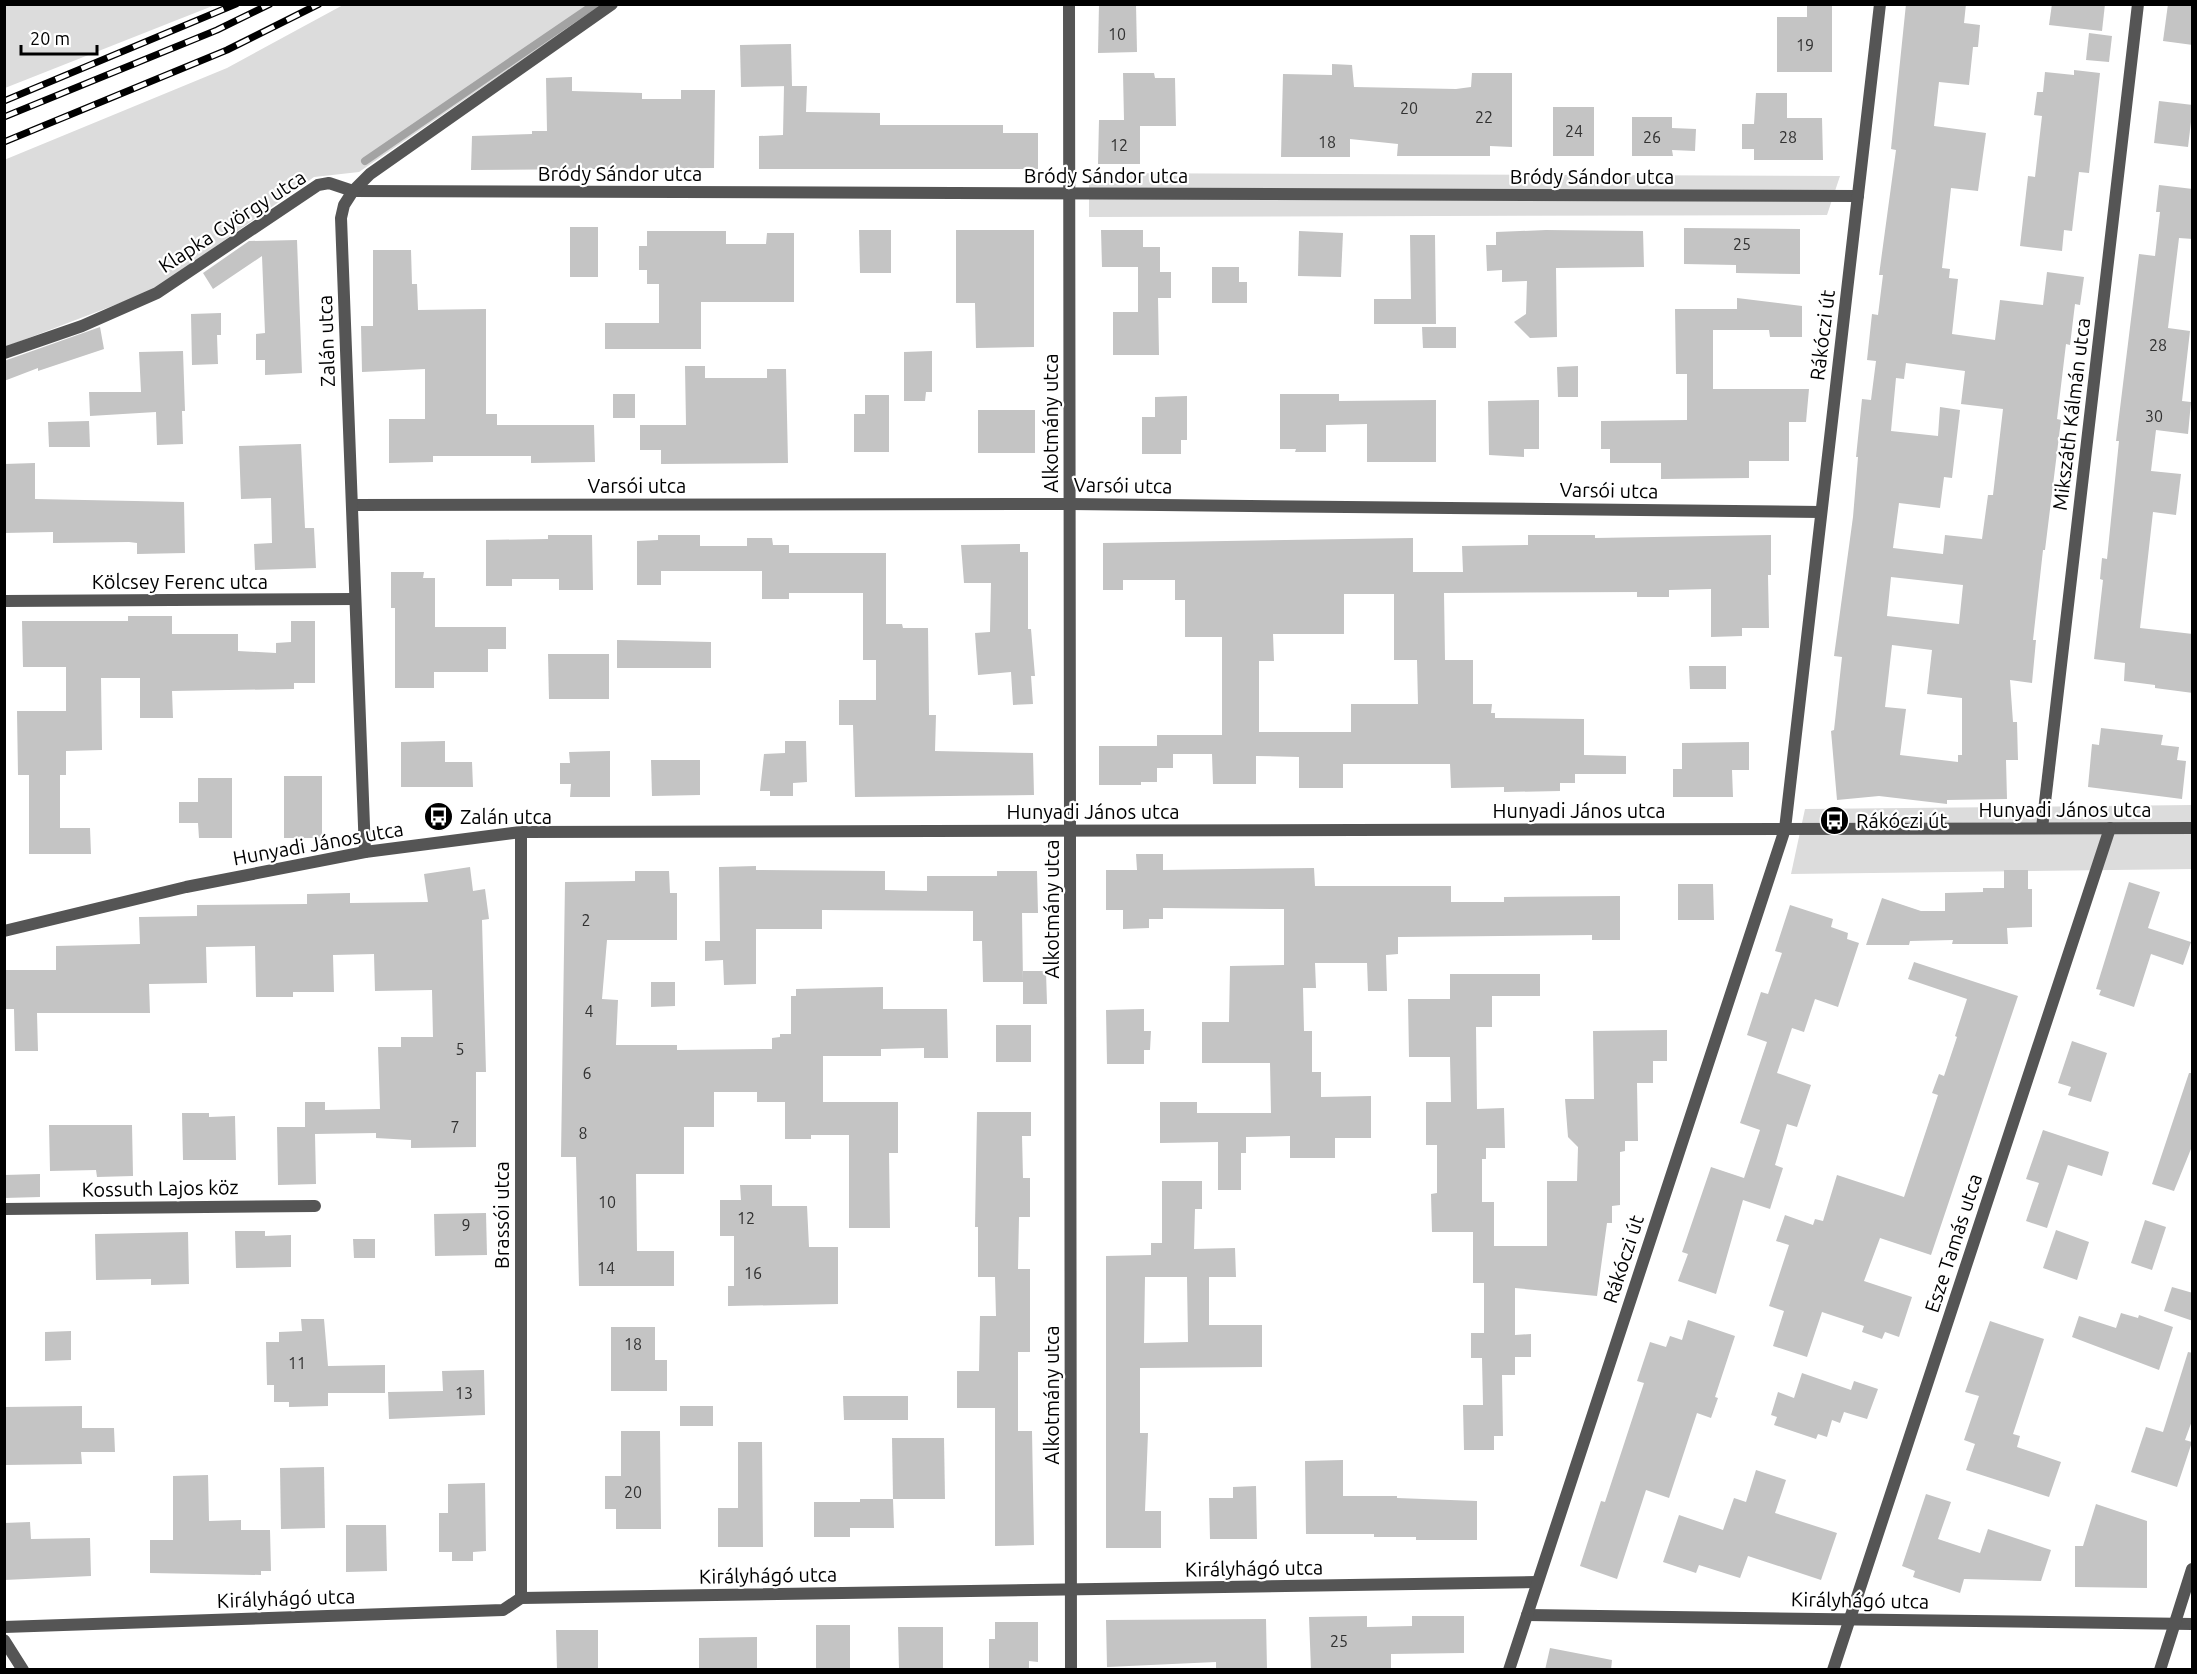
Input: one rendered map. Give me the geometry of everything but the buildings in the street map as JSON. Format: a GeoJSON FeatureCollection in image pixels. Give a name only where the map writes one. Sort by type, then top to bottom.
{"type":"FeatureCollection","features":[{"type":"Feature","properties":{"kind":"street"},"geometry":{"type":"LineString","coordinates":[[353,191],[370,174],[612,4]]}},
{"type":"Feature","properties":{"kind":"street","name":"Alkotmány utca"},"geometry":{"type":"LineString","coordinates":[[1069,4],[1071,1670]]}},
{"type":"Feature","properties":{"kind":"street","name":"Rákóczi út"},"geometry":{"type":"LineString","coordinates":[[1509,1670],[1785,829],[1880,4]]}},
{"type":"Feature","properties":{"kind":"street","name":"Mikszáth Kálmán utca"},"geometry":{"type":"LineString","coordinates":[[2042,828],[2138,4]]}},
{"type":"Feature","properties":{"kind":"street","name":"Klapka György utca"},"geometry":{"type":"LineString","coordinates":[[4,353],[82,326],[157,293],[318,185],[329,183],[353,191]]}},
{"type":"Feature","properties":{"kind":"street","name":"Bródy Sándor utca"},"geometry":{"type":"LineString","coordinates":[[353,191],[1858,196]]}},
{"type":"Feature","properties":{"kind":"street","name":"Zalán utca"},"geometry":{"type":"LineString","coordinates":[[353,191],[344,205],[341,218],[365,852]]}},
{"type":"Feature","properties":{"kind":"street","name":"Varsói utca"},"geometry":{"type":"LineString","coordinates":[[352,505],[1070,504],[1821,512]]}},
{"type":"Feature","properties":{"kind":"street","name":"Kölcsey Ferenc utca"},"geometry":{"type":"LineString","coordinates":[[4,601],[355,599]]}},
{"type":"Feature","properties":{"kind":"street","name":"Esze Tamás utca"},"geometry":{"type":"LineString","coordinates":[[1833,1670],[2110,828]]}},
{"type":"Feature","properties":{"kind":"street","name":"Hunyadi János utca"},"geometry":{"type":"LineString","coordinates":[[4,931],[186,887],[365,852],[521,832],[2193,828]]}},
{"type":"Feature","properties":{"kind":"street","name":"Brassói utca"},"geometry":{"type":"LineString","coordinates":[[521,832],[521,1598]]}},
{"type":"Feature","properties":{"kind":"street","name":"Kossuth Lajos köz"},"geometry":{"type":"LineString","coordinates":[[4,1209],[315,1206]]}},
{"type":"Feature","properties":{"kind":"street"},"geometry":{"type":"LineString","coordinates":[[2160,1670],[2193,1569]]}},
{"type":"Feature","properties":{"kind":"street","name":"Királyhágó utca"},"geometry":{"type":"LineString","coordinates":[[4,1627],[503,1610],[521,1598],[1537,1582]]}},
{"type":"Feature","properties":{"kind":"street","name":"Királyhágó utca"},"geometry":{"type":"LineString","coordinates":[[1527,1615],[2193,1624]]}},
{"type":"Feature","properties":{"kind":"street"},"geometry":{"type":"LineString","coordinates":[[4,1640],[23,1670]]}},
{"type":"Feature","properties":{"kind":"shaded area"},"geometry":{"type":"Polygon","coordinates":[[[5,4],[215,4],[215,5],[5,88],[5,4]]]}},
{"type":"Feature","properties":{"kind":"shaded area"},"geometry":{"type":"Polygon","coordinates":[[[343,5],[602,5],[359,172],[314,177],[154,290],[5,347],[4,160],[227,68],[343,5]]]}},
{"type":"Feature","properties":{"kind":"shaded area"},"geometry":{"type":"Polygon","coordinates":[[[1089,173],[1840,176],[1827,215],[1089,217],[1089,173]]]}},
{"type":"Feature","properties":{"kind":"shaded area"},"geometry":{"type":"Polygon","coordinates":[[[2192,805],[2192,869],[1791,874],[1805,809],[2192,805]]]}},
{"type":"Feature","properties":{"kind":"waterway"},"geometry":{"type":"LineString","coordinates":[[365,161],[595,4]]}},
{"type":"Feature","properties":{"kind":"railway"},"geometry":{"type":"LineString","coordinates":[[4,101],[236,4]]}},
{"type":"Feature","properties":{"kind":"railway"},"geometry":{"type":"LineString","coordinates":[[4,117],[217,30],[270,4]]}},
{"type":"Feature","properties":{"kind":"railway"},"geometry":{"type":"LineString","coordinates":[[4,142],[227,50],[319,4]]}},
{"type":"Feature","properties":{"kind":"place","name":"Zalán utca"},"geometry":{"type":"Point","coordinates":[439,816]}},
{"type":"Feature","properties":{"kind":"place","name":"Rákóczi út"},"geometry":{"type":"Point","coordinates":[1835,820]}}]}
